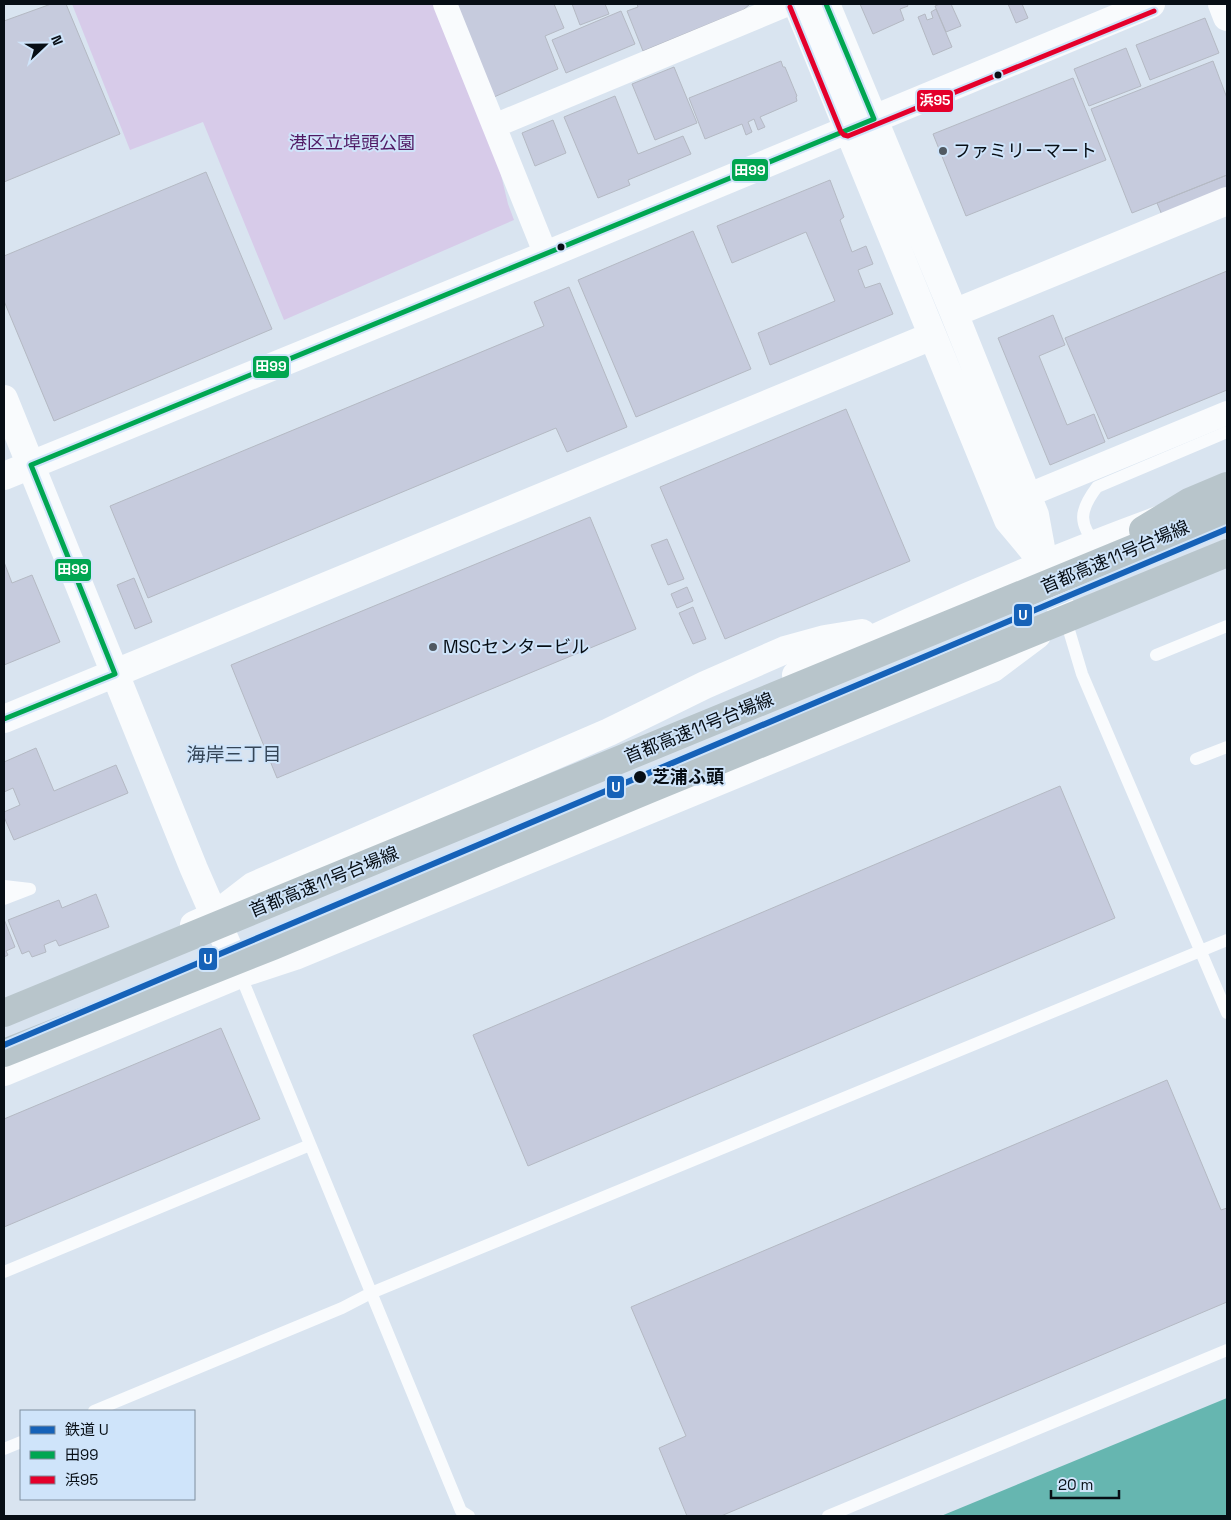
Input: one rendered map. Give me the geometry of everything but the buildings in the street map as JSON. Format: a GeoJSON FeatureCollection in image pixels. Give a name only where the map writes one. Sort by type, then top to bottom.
{"type":"FeatureCollection","features":[{"type":"Feature","properties":{"kind":"highway"},"geometry":{"type":"LineString","coordinates":[[1055,571],[1189,502],[1227,486]]}},
{"type":"Feature","properties":{"kind":"highway","name":"首都高速11号台場線"},"geometry":{"type":"LineString","coordinates":[[4,1013],[1055,571],[1227,510]]}},
{"type":"Feature","properties":{"kind":"highway"},"geometry":{"type":"LineString","coordinates":[[4,1053],[273,946],[652,788],[1227,553]]}},
{"type":"Feature","properties":{"kind":"street"},"geometry":{"type":"LineString","coordinates":[[445,4],[546,254]]}},
{"type":"Feature","properties":{"kind":"street"},"geometry":{"type":"LineString","coordinates":[[494,126],[788,4]]}},
{"type":"Feature","properties":{"kind":"street"},"geometry":{"type":"LineString","coordinates":[[796,4],[1008,520],[1055,571]]}},
{"type":"Feature","properties":{"kind":"street"},"geometry":{"type":"LineString","coordinates":[[4,476],[1151,4]]}},
{"type":"Feature","properties":{"kind":"street"},"geometry":{"type":"LineString","coordinates":[[1222,4],[1227,17]]}},
{"type":"Feature","properties":{"kind":"street"},"geometry":{"type":"LineString","coordinates":[[829,10],[1035,515],[1055,571],[1064,615]]}},
{"type":"Feature","properties":{"kind":"street"},"geometry":{"type":"LineString","coordinates":[[954,313],[1227,201]]}},
{"type":"Feature","properties":{"kind":"street"},"geometry":{"type":"LineString","coordinates":[[4,719],[932,336]]}},
{"type":"Feature","properties":{"kind":"street"},"geometry":{"type":"LineString","coordinates":[[4,399],[214,916],[240,974]]}},
{"type":"Feature","properties":{"kind":"street"},"geometry":{"type":"LineString","coordinates":[[1026,496],[1227,413]]}},
{"type":"Feature","properties":{"kind":"street"},"geometry":{"type":"LineString","coordinates":[[4,1004],[527,791],[757,694],[893,628],[1055,571],[1102,540],[1227,495]]}},
{"type":"Feature","properties":{"kind":"street"},"geometry":{"type":"LineString","coordinates":[[4,1058],[543,831],[1064,615],[1227,553]]}},
{"type":"Feature","properties":{"kind":"street"},"geometry":{"type":"LineString","coordinates":[[4,1072],[240,974],[295,956],[993,668],[1064,615]]}},
{"type":"Feature","properties":{"kind":"street"},"geometry":{"type":"LineString","coordinates":[[4,1004],[214,916],[253,886],[609,732],[705,685],[776,654],[826,639],[893,628]]}},
{"type":"Feature","properties":{"kind":"lane"},"geometry":{"type":"LineString","coordinates":[[1227,432],[1097,487],[1088,499],[1084,510],[1083,523],[1087,534],[1097,546],[1112,554],[1129,557],[1227,518]]}},
{"type":"Feature","properties":{"kind":"lane"},"geometry":{"type":"LineString","coordinates":[[1064,615],[1082,674],[1227,1012]]}},
{"type":"Feature","properties":{"kind":"lane"},"geometry":{"type":"LineString","coordinates":[[1156,655],[1227,626]]}},
{"type":"Feature","properties":{"kind":"lane"},"geometry":{"type":"LineString","coordinates":[[1196,759],[1227,746]]}},
{"type":"Feature","properties":{"kind":"lane"},"geometry":{"type":"LineString","coordinates":[[4,886],[30,889],[4,900]]}},
{"type":"Feature","properties":{"kind":"lane"},"geometry":{"type":"LineString","coordinates":[[96,1410],[342,1308],[371,1293],[1227,940]]}},
{"type":"Feature","properties":{"kind":"lane"},"geometry":{"type":"LineString","coordinates":[[240,974],[461,1511],[469,1516]]}},
{"type":"Feature","properties":{"kind":"lane"},"geometry":{"type":"LineString","coordinates":[[4,1272],[310,1145]]}},
{"type":"Feature","properties":{"kind":"lane"},"geometry":{"type":"LineString","coordinates":[[828,1516],[1227,1350]]}},
{"type":"Feature","properties":{"kind":"lane"},"geometry":{"type":"LineString","coordinates":[[4,1449],[20,1442]]}},
{"type":"Feature","properties":{"kind":"green space","name":"港区立埠頭公園"},"geometry":{"type":"Polygon","coordinates":[[[72,4],[436,4],[494,146],[508,204],[514,220],[284,320],[203,122],[130,150],[72,4]]]}},
{"type":"Feature","properties":{"kind":"shaded area"},"geometry":{"type":"Polygon","coordinates":[[[1227,1398],[1227,1516],[941,1516],[1227,1398]]]}},
{"type":"Feature","properties":{"kind":"rail line","name":"U"},"geometry":{"type":"LineString","coordinates":[[4,1045],[1227,529]]}},
{"type":"Feature","properties":{"kind":"transit line","name":"田99"},"geometry":{"type":"LineString","coordinates":[[31,465],[874,119],[826,4]]}},
{"type":"Feature","properties":{"kind":"transit line","name":"浜95"},"geometry":{"type":"LineString","coordinates":[[790,7],[841,132],[848,136],[1154,11]]}},
{"type":"Feature","properties":{"kind":"transit line","name":"田99"},"geometry":{"type":"LineString","coordinates":[[31,465],[115,674]]}},
{"type":"Feature","properties":{"kind":"transit line","name":"田99"},"geometry":{"type":"LineString","coordinates":[[4,719],[115,674]]}},
{"type":"Feature","properties":{"kind":"place","name":"ファミリーマート"},"geometry":{"type":"Point","coordinates":[943,151]}},
{"type":"Feature","properties":{"kind":"place","name":"MSCセンタービル"},"geometry":{"type":"Point","coordinates":[433,647]}},
{"type":"Feature","properties":{"kind":"place","name":"芝浦ふ頭"},"geometry":{"type":"Point","coordinates":[640,777]}},
{"type":"Feature","properties":{"kind":"district","name":"海岸三丁目"},"geometry":{"type":"Point","coordinates":[234,754]}}]}
